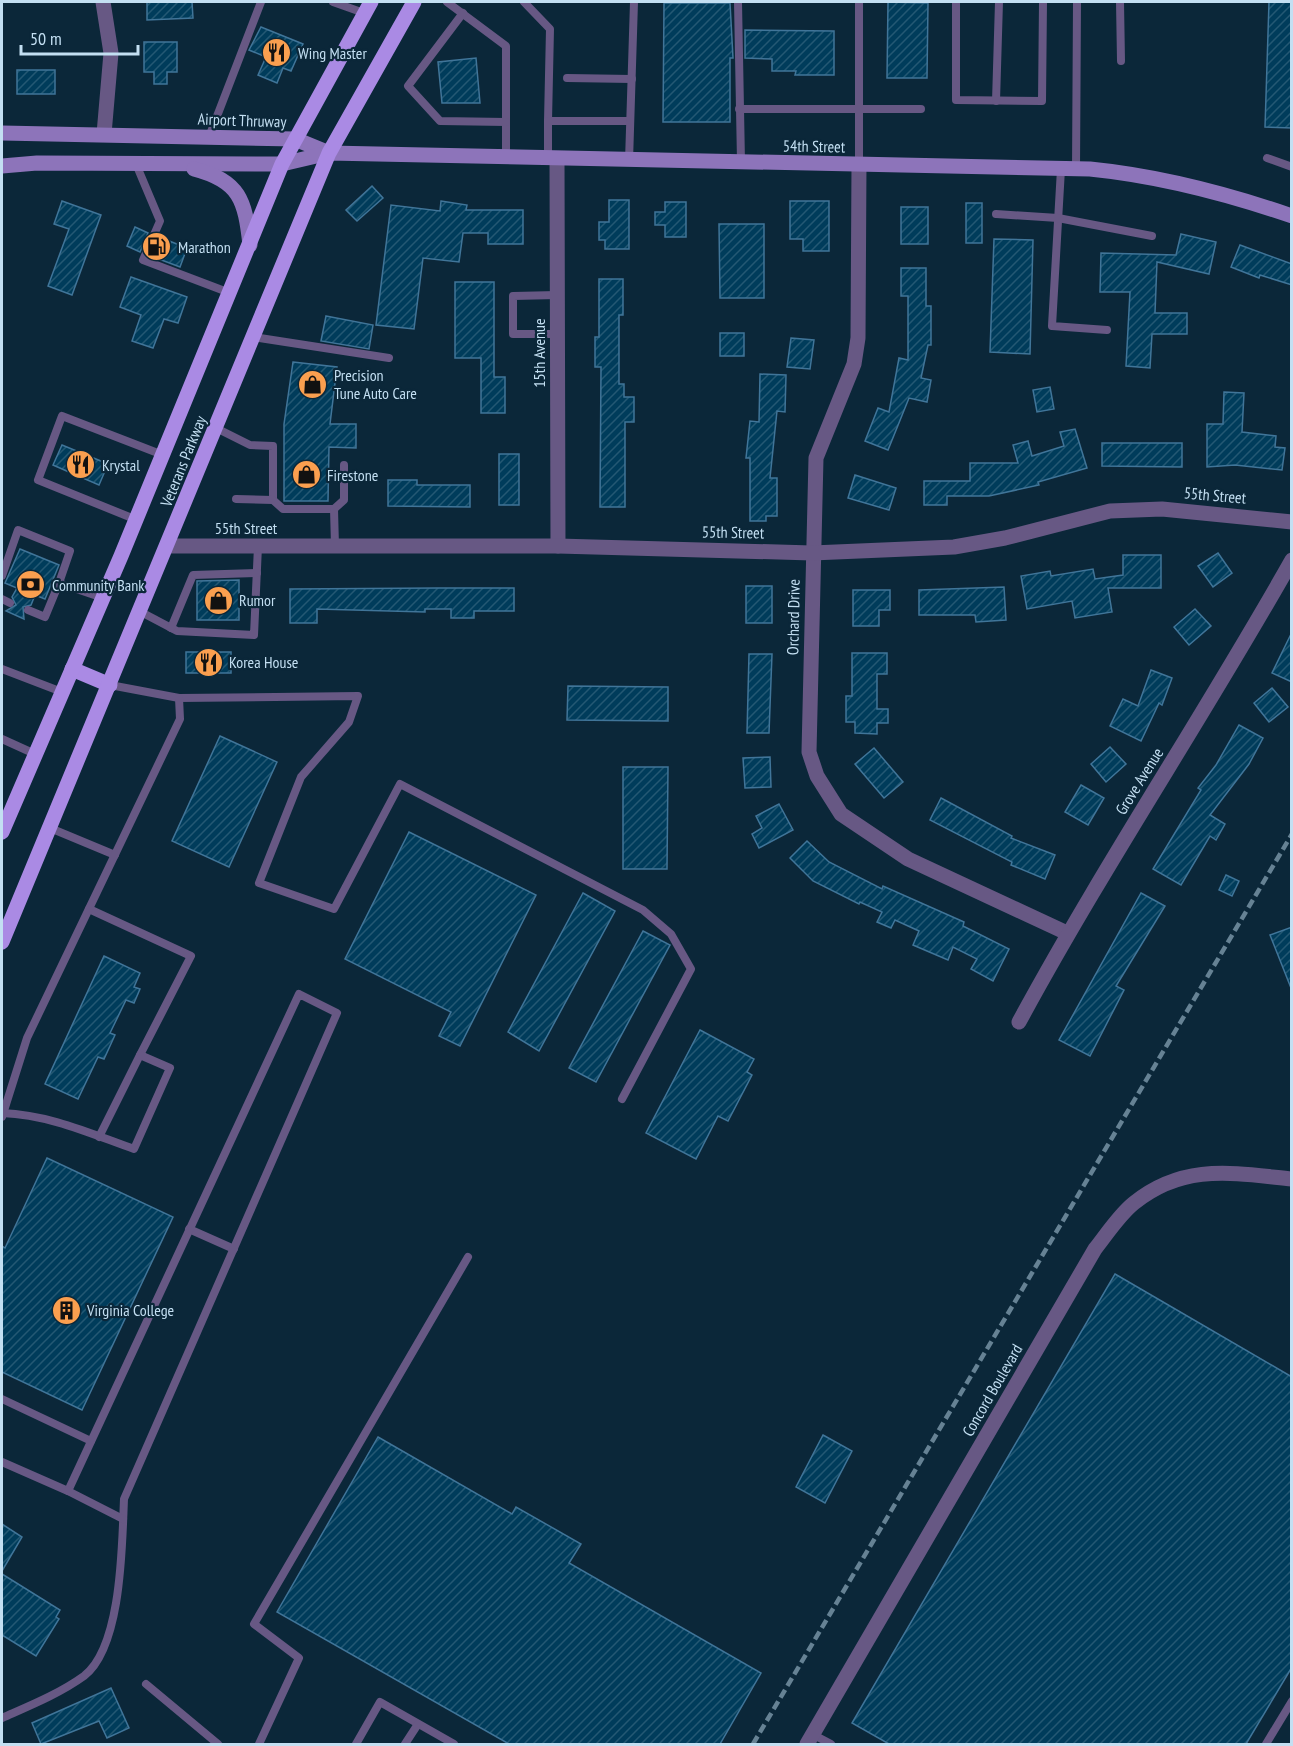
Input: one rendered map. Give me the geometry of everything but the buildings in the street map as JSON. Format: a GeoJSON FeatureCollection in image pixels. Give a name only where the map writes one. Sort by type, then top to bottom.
{"type":"FeatureCollection","features":[{"type":"Feature","properties":{"kind":"main road","name":"Veterans Parkway"},"geometry":{"type":"LineString","coordinates":[[2,942],[141,612],[329,153],[414,2]]}},
{"type":"Feature","properties":{"kind":"main road","name":"Veterans Parkway"},"geometry":{"type":"LineString","coordinates":[[2,832],[136,520],[282,164],[367,7]]}},
{"type":"Feature","properties":{"kind":"main road","name":"Airport Thruway"},"geometry":{"type":"LineString","coordinates":[[2,133],[295,139],[329,153]]}},
{"type":"Feature","properties":{"kind":"main road","name":"54th Street"},"geometry":{"type":"LineString","coordinates":[[329,153],[1068,169],[1138,174],[1207,189],[1292,216]]}},
{"type":"Feature","properties":{"kind":"main road"},"geometry":{"type":"LineString","coordinates":[[2,166],[37,163],[282,164],[329,153]]}},
{"type":"Feature","properties":{"kind":"main road"},"geometry":{"type":"LineString","coordinates":[[177,164],[221,178],[236,192],[245,209],[250,245]]}},
{"type":"Feature","properties":{"kind":"main road"},"geometry":{"type":"LineString","coordinates":[[72,669],[110,685]]}},
{"type":"Feature","properties":{"kind":"street"},"geometry":{"type":"LineString","coordinates":[[104,2],[111,53],[104,134]]}},
{"type":"Feature","properties":{"kind":"street","name":"15th Avenue"},"geometry":{"type":"LineString","coordinates":[[553,159],[557,296],[558,546]]}},
{"type":"Feature","properties":{"kind":"street","name":"Orchard Drive"},"geometry":{"type":"LineString","coordinates":[[859,164],[858,339],[854,364],[816,458],[809,752],[817,776],[841,814],[908,860],[1067,933]]}},
{"type":"Feature","properties":{"kind":"street","name":"55th Street"},"geometry":{"type":"LineString","coordinates":[[168,546],[558,546],[812,552],[954,547],[1005,538],[1110,511],[1162,509],[1292,522]]}},
{"type":"Feature","properties":{"kind":"street","name":"Grove Avenue"},"geometry":{"type":"LineString","coordinates":[[1019,1022],[1067,933],[1243,648],[1292,560]]}},
{"type":"Feature","properties":{"kind":"street","name":"Concord Boulevard"},"geometry":{"type":"LineString","coordinates":[[809,1739],[1095,1249],[1133,1204],[1172,1180],[1218,1171],[1292,1179]]}},
{"type":"Feature","properties":{"kind":"lane"},"geometry":{"type":"LineString","coordinates":[[209,137],[261,2]]}},
{"type":"Feature","properties":{"kind":"lane"},"geometry":{"type":"LineString","coordinates":[[333,2],[367,7]]}},
{"type":"Feature","properties":{"kind":"lane"},"geometry":{"type":"LineString","coordinates":[[447,2],[506,46],[506,158]]}},
{"type":"Feature","properties":{"kind":"lane"},"geometry":{"type":"LineString","coordinates":[[524,2],[550,29],[548,121],[553,159]]}},
{"type":"Feature","properties":{"kind":"lane"},"geometry":{"type":"LineString","coordinates":[[629,160],[634,2]]}},
{"type":"Feature","properties":{"kind":"lane"},"geometry":{"type":"LineString","coordinates":[[738,2],[741,162]]}},
{"type":"Feature","properties":{"kind":"lane"},"geometry":{"type":"LineString","coordinates":[[859,2],[859,164]]}},
{"type":"Feature","properties":{"kind":"lane"},"geometry":{"type":"LineString","coordinates":[[956,2],[956,100],[996,101],[1042,101],[1043,2]]}},
{"type":"Feature","properties":{"kind":"lane"},"geometry":{"type":"LineString","coordinates":[[996,101],[999,2]]}},
{"type":"Feature","properties":{"kind":"lane"},"geometry":{"type":"LineString","coordinates":[[1077,2],[1068,169],[1058,218],[1052,326],[1107,330]]}},
{"type":"Feature","properties":{"kind":"lane"},"geometry":{"type":"LineString","coordinates":[[1120,2],[1121,61]]}},
{"type":"Feature","properties":{"kind":"lane"},"geometry":{"type":"LineString","coordinates":[[463,13],[408,86],[440,121],[506,122]]}},
{"type":"Feature","properties":{"kind":"lane"},"geometry":{"type":"LineString","coordinates":[[567,78],[632,79]]}},
{"type":"Feature","properties":{"kind":"lane"},"geometry":{"type":"LineString","coordinates":[[739,109],[921,109]]}},
{"type":"Feature","properties":{"kind":"lane"},"geometry":{"type":"LineString","coordinates":[[548,121],[630,121]]}},
{"type":"Feature","properties":{"kind":"lane"},"geometry":{"type":"LineString","coordinates":[[1267,158],[1292,167]]}},
{"type":"Feature","properties":{"kind":"lane"},"geometry":{"type":"LineString","coordinates":[[136,164],[160,221],[143,260],[230,293]]}},
{"type":"Feature","properties":{"kind":"lane"},"geometry":{"type":"LineString","coordinates":[[996,214],[1058,218],[1152,236]]}},
{"type":"Feature","properties":{"kind":"lane"},"geometry":{"type":"LineString","coordinates":[[557,296],[513,296],[513,334],[557,334]]}},
{"type":"Feature","properties":{"kind":"lane"},"geometry":{"type":"LineString","coordinates":[[253,337],[389,358]]}},
{"type":"Feature","properties":{"kind":"lane"},"geometry":{"type":"LineString","coordinates":[[136,520],[38,480],[62,416],[163,455]]}},
{"type":"Feature","properties":{"kind":"lane"},"geometry":{"type":"LineString","coordinates":[[216,428],[250,445],[273,446],[273,500]]}},
{"type":"Feature","properties":{"kind":"lane"},"geometry":{"type":"LineString","coordinates":[[236,499],[273,500],[283,509],[334,509],[344,500],[344,465]]}},
{"type":"Feature","properties":{"kind":"lane"},"geometry":{"type":"LineString","coordinates":[[334,509],[335,546]]}},
{"type":"Feature","properties":{"kind":"lane"},"geometry":{"type":"LineString","coordinates":[[2,576],[18,530],[69,551],[45,617],[28,610]]}},
{"type":"Feature","properties":{"kind":"lane"},"geometry":{"type":"LineString","coordinates":[[141,612],[177,631],[254,634],[258,546]]}},
{"type":"Feature","properties":{"kind":"lane"},"geometry":{"type":"LineString","coordinates":[[171,628],[193,575],[257,573]]}},
{"type":"Feature","properties":{"kind":"lane"},"geometry":{"type":"LineString","coordinates":[[59,583],[103,598]]}},
{"type":"Feature","properties":{"kind":"lane"},"geometry":{"type":"LineString","coordinates":[[2,599],[10,603]]}},
{"type":"Feature","properties":{"kind":"lane"},"geometry":{"type":"LineString","coordinates":[[2,669],[63,692]]}},
{"type":"Feature","properties":{"kind":"lane"},"geometry":{"type":"LineString","coordinates":[[110,685],[179,698],[358,696],[349,722],[301,777],[259,883],[334,909],[400,784],[643,910],[671,934],[691,969],[622,1099]]}},
{"type":"Feature","properties":{"kind":"lane"},"geometry":{"type":"LineString","coordinates":[[140,1055],[170,1068],[134,1149],[48,1118],[2,1113],[27,1038],[180,719],[179,698]]}},
{"type":"Feature","properties":{"kind":"lane"},"geometry":{"type":"LineString","coordinates":[[2,740],[35,754]]}},
{"type":"Feature","properties":{"kind":"lane"},"geometry":{"type":"LineString","coordinates":[[50,828],[115,855]]}},
{"type":"Feature","properties":{"kind":"lane"},"geometry":{"type":"LineString","coordinates":[[89,909],[191,956],[99,1137]]}},
{"type":"Feature","properties":{"kind":"lane"},"geometry":{"type":"LineString","coordinates":[[2,1718],[45,1699],[86,1675],[104,1649],[119,1582],[124,1499],[338,1013],[299,994],[68,1491]]}},
{"type":"Feature","properties":{"kind":"lane"},"geometry":{"type":"LineString","coordinates":[[189,1229],[234,1249]]}},
{"type":"Feature","properties":{"kind":"lane"},"geometry":{"type":"LineString","coordinates":[[260,1744],[299,1659],[254,1624],[468,1257]]}},
{"type":"Feature","properties":{"kind":"lane"},"geometry":{"type":"LineString","coordinates":[[2,1399],[91,1441]]}},
{"type":"Feature","properties":{"kind":"lane"},"geometry":{"type":"LineString","coordinates":[[2,1462],[68,1491],[123,1519]]}},
{"type":"Feature","properties":{"kind":"lane"},"geometry":{"type":"LineString","coordinates":[[146,1684],[218,1744]]}},
{"type":"Feature","properties":{"kind":"lane"},"geometry":{"type":"LineString","coordinates":[[1266,1744],[1292,1701]]}},
{"type":"Feature","properties":{"kind":"lane"},"geometry":{"type":"LineString","coordinates":[[356,1744],[380,1702],[450,1743]]}},
{"type":"Feature","properties":{"kind":"lane"},"geometry":{"type":"LineString","coordinates":[[405,1744],[418,1724]]}},
{"type":"Feature","properties":{"kind":"lane"},"geometry":{"type":"LineString","coordinates":[[809,1739],[831,1744]]}},
{"type":"Feature","properties":{"kind":"railway"},"geometry":{"type":"LineString","coordinates":[[753,1744],[1292,834]]}},
{"type":"Feature","properties":{"kind":"place","name":"Wing Master"},"geometry":{"type":"Point","coordinates":[277,53]}},
{"type":"Feature","properties":{"kind":"place","name":"Marathon"},"geometry":{"type":"Point","coordinates":[157,247]}},
{"type":"Feature","properties":{"kind":"place","name":"Precision Tune Auto Care"},"geometry":{"type":"Point","coordinates":[313,384]}},
{"type":"Feature","properties":{"kind":"place","name":"Krystal"},"geometry":{"type":"Point","coordinates":[81,465]}},
{"type":"Feature","properties":{"kind":"place","name":"Firestone"},"geometry":{"type":"Point","coordinates":[306,475]}},
{"type":"Feature","properties":{"kind":"place","name":"Community Bank"},"geometry":{"type":"Point","coordinates":[31,585]}},
{"type":"Feature","properties":{"kind":"place","name":"Rumor"},"geometry":{"type":"Point","coordinates":[218,600]}},
{"type":"Feature","properties":{"kind":"place","name":"Korea House"},"geometry":{"type":"Point","coordinates":[208,662]}},
{"type":"Feature","properties":{"kind":"place","name":"Virginia College"},"geometry":{"type":"Point","coordinates":[66,1310]}}]}
